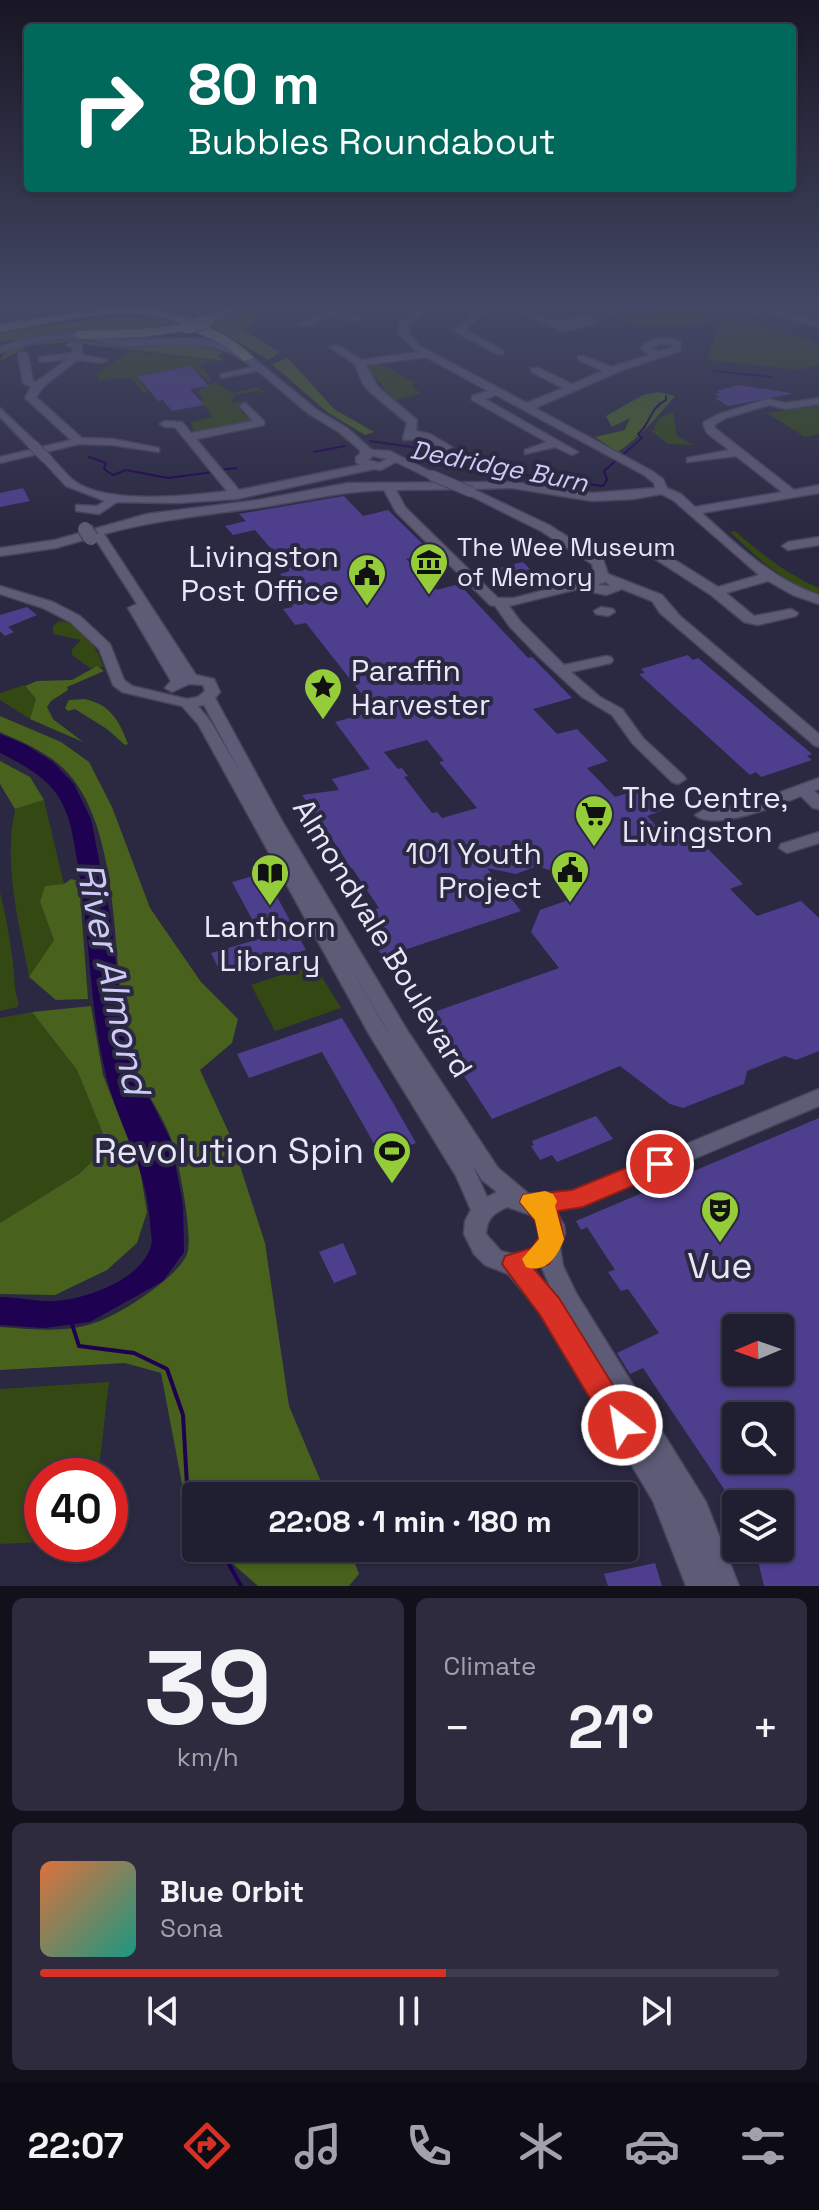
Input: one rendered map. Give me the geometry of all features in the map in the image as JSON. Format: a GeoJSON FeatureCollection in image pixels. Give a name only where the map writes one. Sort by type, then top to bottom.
{"type":"FeatureCollection","features":[{"type":"Feature","properties":{"kind":"street"},"geometry":{"type":"LineString","coordinates":[[28,382],[34,390]]}},
{"type":"Feature","properties":{"kind":"street"},"geometry":{"type":"LineString","coordinates":[[42,382],[34,390],[32,401],[79,441]]}},
{"type":"Feature","properties":{"kind":"street"},"geometry":{"type":"LineString","coordinates":[[276,382],[313,412],[362,444],[370,462]]}},
{"type":"Feature","properties":{"kind":"street"},"geometry":{"type":"LineString","coordinates":[[369,382],[379,395],[413,422],[409,436],[426,436],[446,447]]}},
{"type":"Feature","properties":{"kind":"street"},"geometry":{"type":"LineString","coordinates":[[481,382],[628,461],[659,481],[662,490]]}},
{"type":"Feature","properties":{"kind":"street"},"geometry":{"type":"LineString","coordinates":[[559,382],[571,388]]}},
{"type":"Feature","properties":{"kind":"street"},"geometry":{"type":"LineString","coordinates":[[528,407],[585,382]]}},
{"type":"Feature","properties":{"kind":"street"},"geometry":{"type":"LineString","coordinates":[[498,391],[471,396],[572,452]]}},
{"type":"Feature","properties":{"kind":"street"},"geometry":{"type":"LineString","coordinates":[[791,493],[711,431],[708,424],[726,413],[819,401]]}},
{"type":"Feature","properties":{"kind":"street"},"geometry":{"type":"LineString","coordinates":[[188,437],[260,423],[245,406]]}},
{"type":"Feature","properties":{"kind":"street"},"geometry":{"type":"LineString","coordinates":[[0,411],[70,484],[104,502],[195,500],[237,495],[340,473],[370,462],[391,463],[394,459],[392,456]]}},
{"type":"Feature","properties":{"kind":"street"},"geometry":{"type":"LineString","coordinates":[[165,424],[178,424],[237,495]]}},
{"type":"Feature","properties":{"kind":"street"},"geometry":{"type":"LineString","coordinates":[[0,460],[79,441],[113,442],[155,450]]}},
{"type":"Feature","properties":{"kind":"street"},"geometry":{"type":"LineString","coordinates":[[529,452],[556,443]]}},
{"type":"Feature","properties":{"kind":"street"},"geometry":{"type":"LineString","coordinates":[[370,462],[376,452],[392,456],[471,492],[574,546],[598,562],[603,585]]}},
{"type":"Feature","properties":{"kind":"street"},"geometry":{"type":"LineString","coordinates":[[701,461],[738,452]]}},
{"type":"Feature","properties":{"kind":"street"},"geometry":{"type":"LineString","coordinates":[[370,462],[428,473]]}},
{"type":"Feature","properties":{"kind":"street"},"geometry":{"type":"LineString","coordinates":[[387,485],[400,509],[489,599],[501,604],[603,585],[653,602],[819,742]]}},
{"type":"Feature","properties":{"kind":"street"},"geometry":{"type":"LineString","coordinates":[[0,552],[56,544],[147,518],[258,504],[348,487],[512,485],[592,497],[662,490],[677,497],[767,577],[819,600]]}},
{"type":"Feature","properties":{"kind":"street"},"geometry":{"type":"LineString","coordinates":[[693,511],[819,489]]}},
{"type":"Feature","properties":{"kind":"street"},"geometry":{"type":"LineString","coordinates":[[92,533],[91,518],[104,502]]}},
{"type":"Feature","properties":{"kind":"street","name":"Almondvale Boulevard"},"geometry":{"type":"LineString","coordinates":[[104,502],[80,508],[78,518],[92,533],[175,660],[185,691],[376,1029],[465,1172],[482,1210]]}},
{"type":"Feature","properties":{"kind":"street"},"geometry":{"type":"LineString","coordinates":[[788,546],[819,541]]}},
{"type":"Feature","properties":{"kind":"street"},"geometry":{"type":"LineString","coordinates":[[652,549],[716,592],[749,619],[758,621],[787,616]]}},
{"type":"Feature","properties":{"kind":"street"},"geometry":{"type":"LineString","coordinates":[[716,592],[767,577]]}},
{"type":"Feature","properties":{"kind":"street"},"geometry":{"type":"LineString","coordinates":[[0,590],[48,605],[75,619],[105,647],[118,682],[136,692],[185,691]]}},
{"type":"Feature","properties":{"kind":"street"},"geometry":{"type":"LineString","coordinates":[[501,604],[508,617],[562,670],[633,728],[634,737],[678,779]]}},
{"type":"Feature","properties":{"kind":"street"},"geometry":{"type":"LineString","coordinates":[[562,670],[606,660]]}},
{"type":"Feature","properties":{"kind":"street","name":"Almondvale Boulevard"},"geometry":{"type":"LineString","coordinates":[[185,691],[274,821],[386,1012],[490,1174],[526,1200]]}},
{"type":"Feature","properties":{"kind":"street"},"geometry":{"type":"LineString","coordinates":[[703,815],[724,816],[744,811],[811,786],[819,804]]}},
{"type":"Feature","properties":{"kind":"street"},"geometry":{"type":"LineString","coordinates":[[787,848],[819,837]]}},
{"type":"Feature","properties":{"kind":"street"},"geometry":{"type":"LineString","coordinates":[[551,1223],[574,1200],[819,1097]]}},
{"type":"Feature","properties":{"kind":"street"},"geometry":{"type":"LineString","coordinates":[[526,1200],[547,1215],[551,1223],[549,1247],[528,1262],[514,1264],[497,1260],[478,1244],[474,1227],[482,1210],[492,1202],[526,1200],[574,1200]]}},
{"type":"Feature","properties":{"kind":"street"},"geometry":{"type":"LineString","coordinates":[[549,1247],[552,1266],[568,1300],[697,1511],[725,1586]]}},
{"type":"Feature","properties":{"kind":"street"},"geometry":{"type":"LineString","coordinates":[[514,1264],[549,1306],[663,1493],[700,1586]]}},
{"type":"Feature","properties":{"kind":"green space"},"geometry":{"type":"Polygon","coordinates":[[[134,382],[141,382],[148,393],[134,382]]]}},
{"type":"Feature","properties":{"kind":"green space"},"geometry":{"type":"Polygon","coordinates":[[[293,382],[310,382],[334,409],[374,432],[365,435],[327,412],[293,382]]]}},
{"type":"Feature","properties":{"kind":"green space"},"geometry":{"type":"Polygon","coordinates":[[[379,382],[414,382],[412,387],[421,393],[392,401],[385,398],[391,396],[379,382]]]}},
{"type":"Feature","properties":{"kind":"green space"},"geometry":{"type":"Polygon","coordinates":[[[217,383],[233,393],[258,387],[267,395],[258,391],[233,395],[235,398],[230,399],[232,402],[250,401],[238,408],[252,422],[198,432],[193,430],[191,422],[213,417],[197,392],[217,383]]]}},
{"type":"Feature","properties":{"kind":"green space"},"geometry":{"type":"Polygon","coordinates":[[[659,392],[675,396],[641,433],[618,452],[595,437],[625,430],[630,418],[612,427],[606,416],[643,395],[659,392]]]}},
{"type":"Feature","properties":{"kind":"green space"},"geometry":{"type":"Polygon","coordinates":[[[819,406],[819,434],[805,437],[767,413],[819,406]]]}},
{"type":"Feature","properties":{"kind":"green space"},"geometry":{"type":"Polygon","coordinates":[[[673,411],[677,436],[694,445],[668,444],[653,432],[658,419],[673,411]]]}},
{"type":"Feature","properties":{"kind":"green space"},"geometry":{"type":"Polygon","coordinates":[[[735,531],[775,563],[819,588],[819,594],[771,568],[730,532],[735,531]]]}},
{"type":"Feature","properties":{"kind":"green space"},"geometry":{"type":"Polygon","coordinates":[[[59,621],[74,626],[87,637],[103,667],[90,668],[72,655],[72,649],[81,640],[53,634],[53,626],[59,621]]]}},
{"type":"Feature","properties":{"kind":"green space"},"geometry":{"type":"Polygon","coordinates":[[[97,666],[104,671],[67,687],[68,690],[47,707],[53,719],[83,742],[30,719],[36,699],[25,686],[37,681],[72,680],[97,666]]]}},
{"type":"Feature","properties":{"kind":"green space"},"geometry":{"type":"Polygon","coordinates":[[[24,685],[36,699],[30,719],[0,700],[0,693],[24,685]]]}},
{"type":"Feature","properties":{"kind":"green space"},"geometry":{"type":"Polygon","coordinates":[[[84,699],[101,705],[112,714],[128,744],[125,745],[107,729],[75,709],[68,711],[65,708],[69,700],[84,699]]]}},
{"type":"Feature","properties":{"kind":"green space"},"geometry":{"type":"Polygon","coordinates":[[[0,716],[61,742],[89,762],[112,807],[150,908],[201,982],[238,1019],[232,1043],[200,1070],[230,1135],[265,1243],[289,1406],[321,1482],[182,1484],[161,1373],[125,1363],[0,1370],[0,1327],[57,1329],[80,1327],[102,1320],[130,1306],[172,1274],[187,1254],[189,1245],[184,1198],[172,1141],[136,1071],[128,1047],[112,900],[96,825],[83,793],[63,768],[41,752],[0,732],[0,716]]]}},
{"type":"Feature","properties":{"kind":"green space"},"geometry":{"type":"Polygon","coordinates":[[[0,761],[30,777],[44,800],[15,809],[0,784],[0,761]]]}},
{"type":"Feature","properties":{"kind":"green space"},"geometry":{"type":"Polygon","coordinates":[[[44,800],[64,884],[40,902],[54,940],[29,977],[14,893],[12,830],[15,809],[44,800]]]}},
{"type":"Feature","properties":{"kind":"green space"},"geometry":{"type":"Polygon","coordinates":[[[71,879],[79,881],[88,999],[56,1000],[29,977],[54,940],[40,902],[45,886],[64,884],[71,879]]]}},
{"type":"Feature","properties":{"kind":"green space"},"geometry":{"type":"Polygon","coordinates":[[[0,892],[10,940],[18,1007],[0,1011],[0,892]]]}},
{"type":"Feature","properties":{"kind":"green space"},"geometry":{"type":"Polygon","coordinates":[[[314,964],[341,1008],[275,1031],[251,985],[314,964]]]}},
{"type":"Feature","properties":{"kind":"green space"},"geometry":{"type":"Polygon","coordinates":[[[91,1006],[103,1075],[140,1170],[147,1212],[137,1243],[107,1270],[55,1295],[0,1294],[0,1223],[79,1174],[108,1146],[77,1070],[32,1012],[91,1006]]]}},
{"type":"Feature","properties":{"kind":"green space"},"geometry":{"type":"Polygon","coordinates":[[[32,1012],[77,1070],[108,1146],[79,1174],[0,1223],[0,1018],[32,1012]]]}},
{"type":"Feature","properties":{"kind":"green space"},"geometry":{"type":"Polygon","coordinates":[[[109,1382],[100,1458],[24,1458],[24,1543],[0,1544],[0,1389],[109,1382]]]}},
{"type":"Feature","properties":{"kind":"green space"},"geometry":{"type":"Polygon","coordinates":[[[231,1562],[354,1562],[359,1574],[349,1586],[258,1586],[231,1562]]]}},
{"type":"Feature","properties":{"kind":"water","name":"River Almond"},"geometry":{"type":"Polygon","coordinates":[[[0,734],[26,745],[53,762],[74,784],[91,819],[111,920],[126,1051],[171,1141],[183,1205],[184,1252],[163,1281],[90,1322],[44,1328],[0,1325],[0,1297],[55,1301],[96,1292],[136,1269],[145,1258],[152,1238],[143,1181],[105,1071],[82,892],[68,816],[50,785],[0,753],[0,734]]]}},
{"type":"Feature","properties":{"kind":"building"},"geometry":{"type":"Polygon","coordinates":[[[142,382],[205,382],[209,386],[190,389],[204,405],[172,411],[163,400],[158,401],[142,382]]]}},
{"type":"Feature","properties":{"kind":"building"},"geometry":{"type":"Polygon","coordinates":[[[738,385],[791,394],[728,406],[715,398],[720,397],[715,394],[720,393],[717,391],[738,385]]]}},
{"type":"Feature","properties":{"kind":"building"},"geometry":{"type":"Polygon","coordinates":[[[23,488],[30,501],[0,507],[0,493],[23,488]]]}},
{"type":"Feature","properties":{"kind":"building","name":"The Centre, Livingston"},"geometry":{"type":"Polygon","coordinates":[[[344,496],[363,516],[388,510],[432,553],[406,559],[437,590],[459,584],[528,658],[532,657],[572,698],[533,709],[557,734],[577,729],[608,761],[587,768],[615,797],[637,792],[644,800],[648,798],[661,811],[647,816],[660,830],[682,823],[743,884],[730,889],[757,916],[801,901],[819,918],[819,1051],[796,1060],[785,1056],[747,1071],[744,1084],[683,1108],[670,1104],[620,1066],[492,1119],[453,1059],[447,1061],[420,1017],[559,968],[531,932],[540,910],[574,898],[552,871],[537,866],[516,874],[487,868],[521,911],[383,957],[362,925],[379,919],[373,910],[379,908],[352,868],[346,870],[341,861],[346,860],[302,795],[339,790],[332,779],[370,769],[335,722],[375,711],[306,623],[295,625],[283,609],[293,607],[277,588],[289,585],[280,574],[290,571],[255,530],[233,535],[225,526],[246,521],[239,514],[344,496]],[[427,740],[384,752],[398,769],[402,768],[408,776],[404,777],[432,813],[437,812],[442,818],[477,808],[439,762],[444,761],[427,740]]]}},
{"type":"Feature","properties":{"kind":"building"},"geometry":{"type":"Polygon","coordinates":[[[523,562],[533,572],[504,579],[494,569],[523,562]]]}},
{"type":"Feature","properties":{"kind":"building"},"geometry":{"type":"Polygon","coordinates":[[[27,607],[37,615],[8,627],[14,632],[5,636],[0,631],[0,615],[27,607]]]}},
{"type":"Feature","properties":{"kind":"building"},"geometry":{"type":"Polygon","coordinates":[[[688,655],[693,660],[698,658],[812,754],[807,756],[812,760],[761,777],[756,772],[750,775],[639,674],[645,673],[641,669],[688,655]]]}},
{"type":"Feature","properties":{"kind":"building"},"geometry":{"type":"Polygon","coordinates":[[[264,873],[306,950],[222,975],[211,953],[262,938],[232,882],[264,873]]]}},
{"type":"Feature","properties":{"kind":"building"},"geometry":{"type":"Polygon","coordinates":[[[342,1018],[416,1143],[381,1156],[322,1052],[249,1078],[237,1054],[342,1018]]]}},
{"type":"Feature","properties":{"kind":"building"},"geometry":{"type":"Polygon","coordinates":[[[596,1116],[613,1139],[557,1162],[552,1155],[540,1160],[531,1146],[534,1145],[532,1141],[596,1116]]]}},
{"type":"Feature","properties":{"kind":"building"},"geometry":{"type":"Polygon","coordinates":[[[819,1118],[819,1586],[764,1586],[758,1562],[794,1562],[794,1490],[725,1490],[643,1368],[630,1374],[617,1353],[659,1333],[628,1289],[621,1291],[608,1272],[615,1270],[587,1227],[581,1230],[576,1221],[819,1118]]]}},
{"type":"Feature","properties":{"kind":"building"},"geometry":{"type":"Polygon","coordinates":[[[343,1243],[357,1274],[334,1283],[319,1252],[343,1243]]]}},
{"type":"Feature","properties":{"kind":"building"},"geometry":{"type":"Polygon","coordinates":[[[655,1563],[662,1586],[608,1586],[604,1574],[655,1563]]]}},
{"type":"Feature","properties":{"kind":"waterway","name":"Dedridge Burn"},"geometry":{"type":"LineString","coordinates":[[370,441],[425,449],[533,477],[603,486],[607,480],[604,471],[642,438],[638,434],[666,396]]}},
{"type":"Feature","properties":{"kind":"waterway","name":"Dedridge Burn"},"geometry":{"type":"LineString","coordinates":[[314,452],[345,446]]}},
{"type":"Feature","properties":{"kind":"waterway","name":"Dedridge Burn"},"geometry":{"type":"LineString","coordinates":[[89,457],[106,463],[104,469],[113,475],[126,470],[168,478],[213,472]]}},
{"type":"Feature","properties":{"kind":"waterway","name":"Dedridge Burn"},"geometry":{"type":"LineString","coordinates":[[220,470],[236,468]]}},
{"type":"Feature","properties":{"kind":"waterway"},"geometry":{"type":"LineString","coordinates":[[71,1321],[79,1346],[134,1353],[167,1369],[183,1415],[187,1482]]}},
{"type":"Feature","properties":{"kind":"waterway"},"geometry":{"type":"LineString","coordinates":[[228,1562],[241,1586]]}},
{"type":"Feature","properties":{"kind":"slow traffic"},"geometry":{"type":"LineString","coordinates":[[535,1259],[549,1247],[552,1239],[547,1215],[532,1202],[545,1201]]}},
{"type":"Feature","properties":{"kind":"place","name":"The Wee Museum of Memory"},"geometry":{"type":"Point","coordinates":[429,596]}},
{"type":"Feature","properties":{"kind":"place","name":"Livingston Post Office"},"geometry":{"type":"Point","coordinates":[367,607]}},
{"type":"Feature","properties":{"kind":"place","name":"Paraffin Harvester"},"geometry":{"type":"Point","coordinates":[323,721]}},
{"type":"Feature","properties":{"kind":"place","name":"The Centre, Livingston"},"geometry":{"type":"Point","coordinates":[594,848]}},
{"type":"Feature","properties":{"kind":"place","name":"101 Youth Project"},"geometry":{"type":"Point","coordinates":[570,904]}},
{"type":"Feature","properties":{"kind":"place","name":"Lanthorn Library"},"geometry":{"type":"Point","coordinates":[270,907]}},
{"type":"Feature","properties":{"kind":"place","name":"Revolution Spin"},"geometry":{"type":"Point","coordinates":[392,1185]}},
{"type":"Feature","properties":{"kind":"place","name":"Vue"},"geometry":{"type":"Point","coordinates":[720,1244]}},
{"type":"Feature","properties":{"kind":"route"},"geometry":{"type":"LineString","coordinates":[[622,1425],[549,1306],[514,1264],[540,1256],[552,1239],[547,1215],[532,1202],[574,1200],[660,1164]]}}]}
